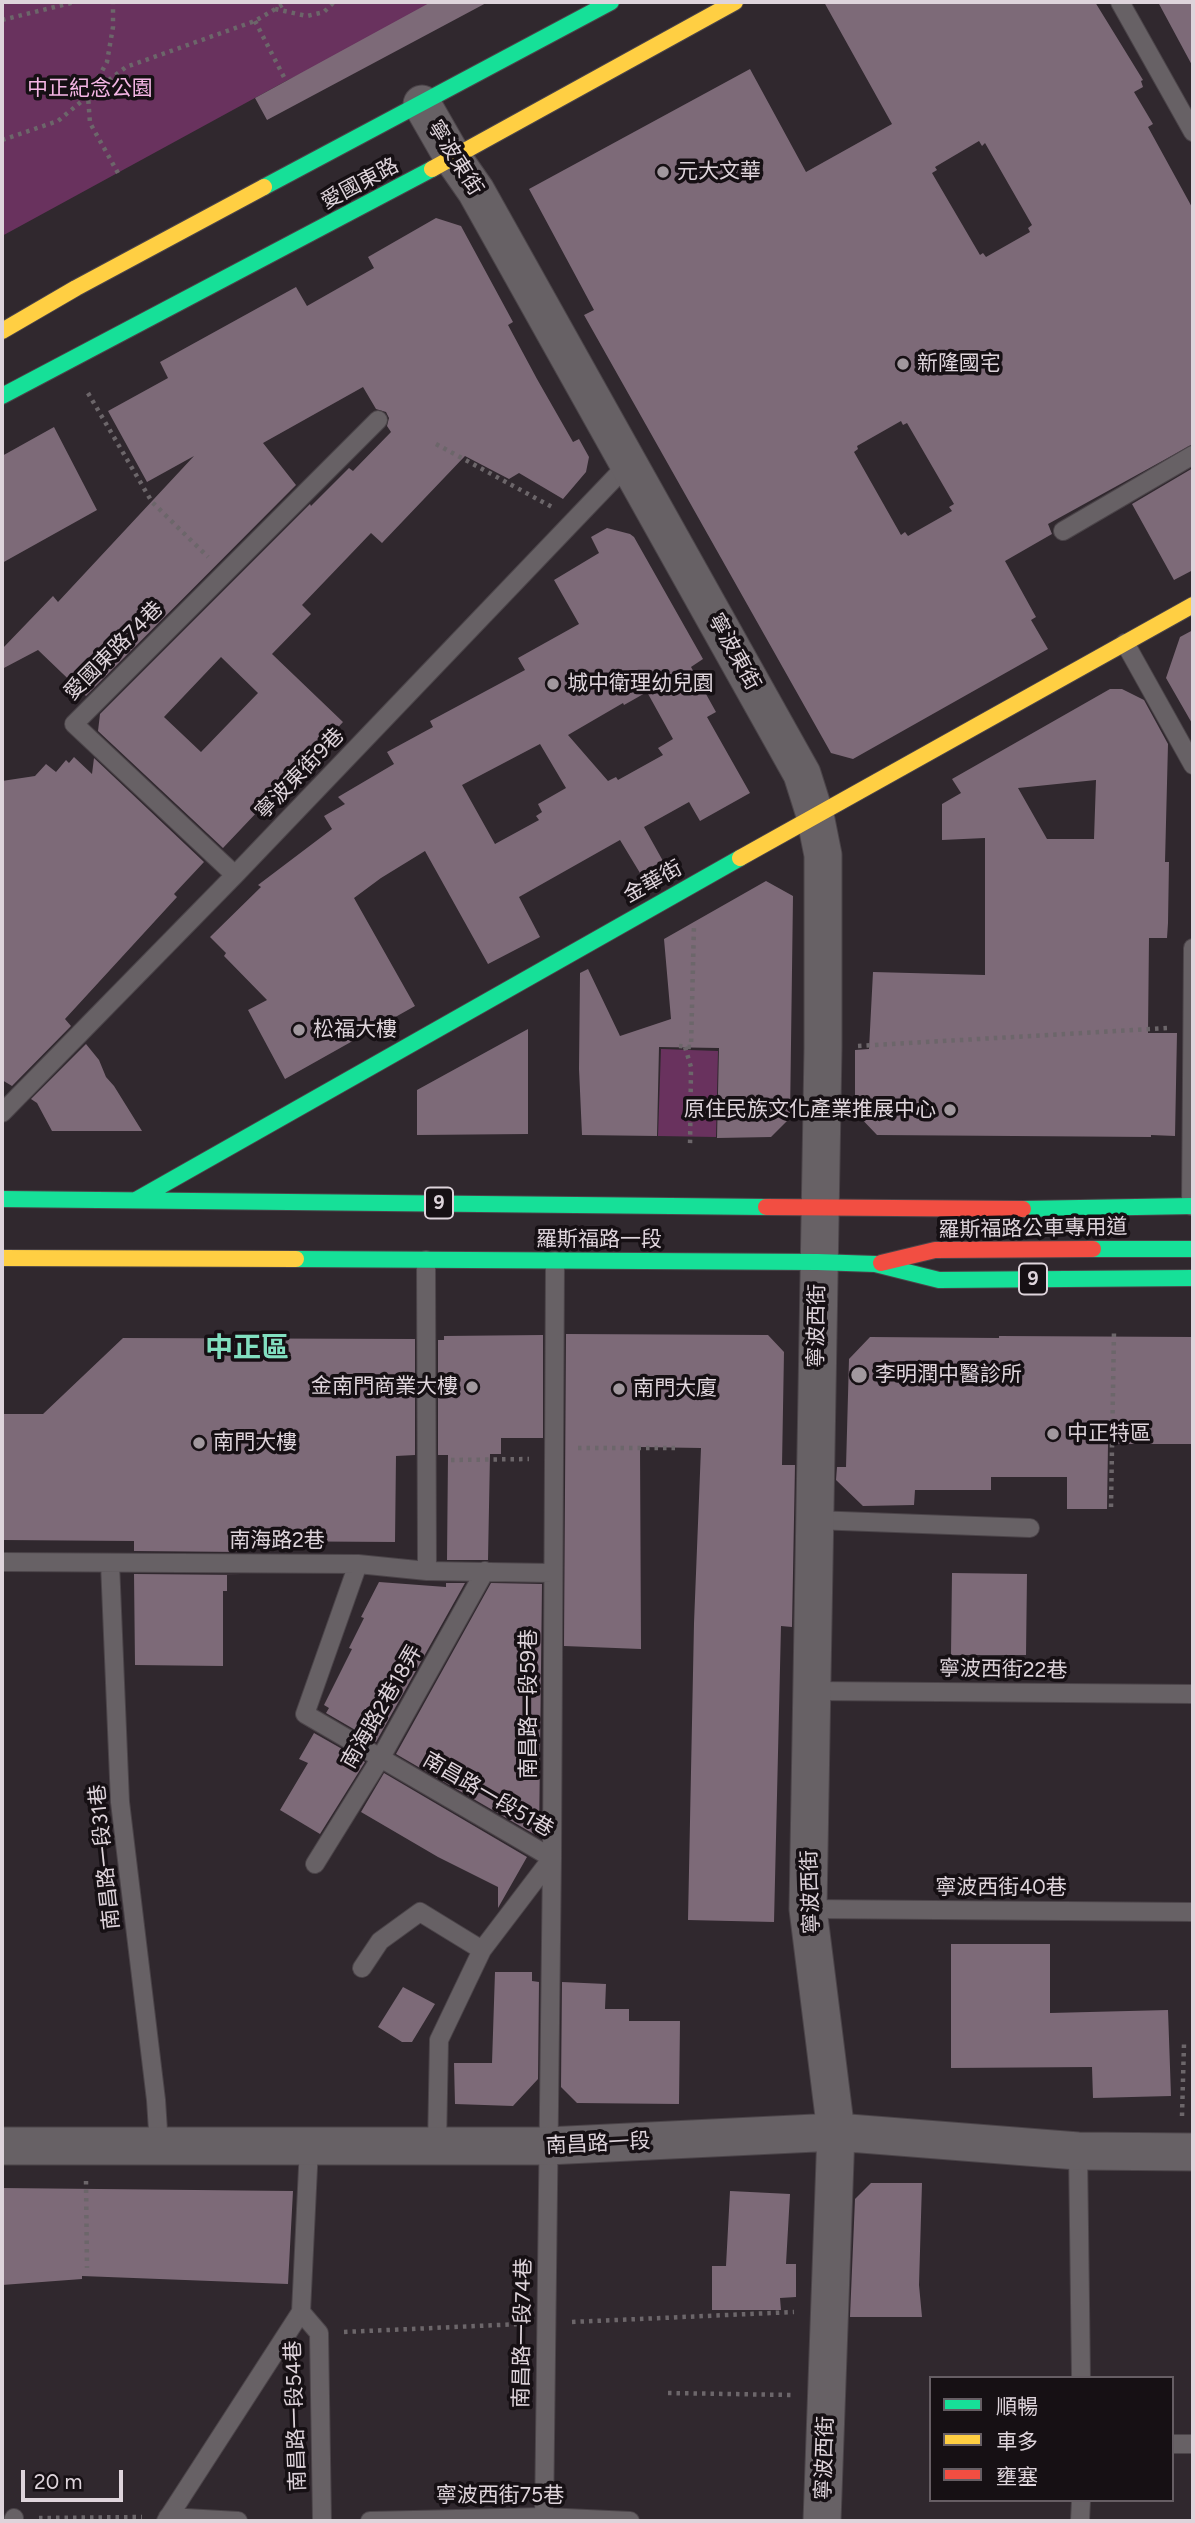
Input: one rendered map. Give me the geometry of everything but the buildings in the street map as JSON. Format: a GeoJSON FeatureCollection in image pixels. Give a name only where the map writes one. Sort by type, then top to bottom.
{"type":"FeatureCollection","features":[{"type":"Feature","properties":{"kind":"street","name":"愛國東路"},"geometry":{"type":"LineString","coordinates":[[2,331],[76,288],[611,2]]}},
{"type":"Feature","properties":{"kind":"street","name":"愛國東路"},"geometry":{"type":"LineString","coordinates":[[2,396],[453,158],[735,2]]}},
{"type":"Feature","properties":{"kind":"street","name":"寧波東街"},"geometry":{"type":"LineString","coordinates":[[422,104],[453,158],[476,191],[802,774],[815,815],[823,855],[817,1262]]}},
{"type":"Feature","properties":{"kind":"street","name":"金華街"},"geometry":{"type":"LineString","coordinates":[[136,1200],[815,815],[1193,605]]}},
{"type":"Feature","properties":{"kind":"street","name":"羅斯福路一段"},"geometry":{"type":"LineString","coordinates":[[2,1199],[1002,1209],[1192,1206]]}},
{"type":"Feature","properties":{"kind":"street","name":"羅斯福路公車專用道"},"geometry":{"type":"LineString","coordinates":[[875,1264],[935,1250],[1193,1249]]}},
{"type":"Feature","properties":{"kind":"street","name":"羅斯福路一段"},"geometry":{"type":"LineString","coordinates":[[2,1258],[817,1262],[875,1264],[939,1280],[1193,1278]]}},
{"type":"Feature","properties":{"kind":"street","name":"寧波西街"},"geometry":{"type":"LineString","coordinates":[[817,1262],[808,1909],[836,2132],[822,2521]]}},
{"type":"Feature","properties":{"kind":"street","name":"南昌路一段"},"geometry":{"type":"LineString","coordinates":[[2,2146],[547,2147],[836,2132],[1078,2151],[1187,2152]]}},
{"type":"Feature","properties":{"kind":"lane"},"geometry":{"type":"LineString","coordinates":[[1120,2],[1193,132]]}},
{"type":"Feature","properties":{"kind":"lane","name":"愛國東路74巷"},"geometry":{"type":"LineString","coordinates":[[235,875],[74,724],[378,420]]}},
{"type":"Feature","properties":{"kind":"lane"},"geometry":{"type":"LineString","coordinates":[[1063,531],[1193,455]]}},
{"type":"Feature","properties":{"kind":"lane","name":"寧波東街9巷"},"geometry":{"type":"LineString","coordinates":[[2,1113],[235,875],[628,464]]}},
{"type":"Feature","properties":{"kind":"lane"},"geometry":{"type":"LineString","coordinates":[[1125,643],[1193,765]]}},
{"type":"Feature","properties":{"kind":"lane"},"geometry":{"type":"LineString","coordinates":[[1192,1206],[1193,948]]}},
{"type":"Feature","properties":{"kind":"lane"},"geometry":{"type":"LineString","coordinates":[[426,1260],[429,1460],[427,1571]]}},
{"type":"Feature","properties":{"kind":"lane","name":"南昌路一段59巷"},"geometry":{"type":"LineString","coordinates":[[547,2147],[552,1858],[555,1261]]}},
{"type":"Feature","properties":{"kind":"lane"},"geometry":{"type":"LineString","coordinates":[[814,1520],[1030,1528]]}},
{"type":"Feature","properties":{"kind":"lane","name":"南海路2巷"},"geometry":{"type":"LineString","coordinates":[[2,1562],[358,1564],[427,1571],[552,1573]]}},
{"type":"Feature","properties":{"kind":"lane","name":"南昌路一段31巷"},"geometry":{"type":"LineString","coordinates":[[110,1563],[120,1802],[156,2100],[159,2146]]}},
{"type":"Feature","properties":{"kind":"lane","name":"南昌路一段51巷"},"geometry":{"type":"LineString","coordinates":[[358,1564],[305,1714],[552,1858],[482,1950],[439,2040],[437,2146]]}},
{"type":"Feature","properties":{"kind":"lane","name":"南海路2巷18弄"},"geometry":{"type":"LineString","coordinates":[[315,1864],[380,1759],[485,1571]]}},
{"type":"Feature","properties":{"kind":"lane","name":"寧波西街22巷"},"geometry":{"type":"LineString","coordinates":[[811,1691],[1193,1694]]}},
{"type":"Feature","properties":{"kind":"lane","name":"寧波西街40巷"},"geometry":{"type":"LineString","coordinates":[[808,1909],[1193,1912]]}},
{"type":"Feature","properties":{"kind":"lane"},"geometry":{"type":"LineString","coordinates":[[362,1968],[380,1941],[420,1912],[482,1950]]}},
{"type":"Feature","properties":{"kind":"lane","name":"南昌路一段54巷"},"geometry":{"type":"LineString","coordinates":[[309,2147],[301,2312],[319,2333],[322,2521]]}},
{"type":"Feature","properties":{"kind":"lane","name":"南昌路一段74巷"},"geometry":{"type":"LineString","coordinates":[[544,2519],[547,2147]]}},
{"type":"Feature","properties":{"kind":"lane"},"geometry":{"type":"LineString","coordinates":[[1078,2151],[1081,2376]]}},
{"type":"Feature","properties":{"kind":"lane"},"geometry":{"type":"LineString","coordinates":[[167,2519],[301,2312]]}},
{"type":"Feature","properties":{"kind":"lane"},"geometry":{"type":"LineString","coordinates":[[1174,2444],[1193,2444]]}},
{"type":"Feature","properties":{"kind":"lane"},"geometry":{"type":"LineString","coordinates":[[1080,2521],[1081,2502]]}},
{"type":"Feature","properties":{"kind":"lane"},"geometry":{"type":"LineString","coordinates":[[167,2519],[238,2521]]}},
{"type":"Feature","properties":{"kind":"lane","name":"寧波西街75巷"},"geometry":{"type":"LineString","coordinates":[[370,2521],[630,2521]]}},
{"type":"Feature","properties":{"kind":"path"},"geometry":{"type":"LineString","coordinates":[[2,20],[75,2]]}},
{"type":"Feature","properties":{"kind":"path"},"geometry":{"type":"LineString","coordinates":[[113,2],[113,27],[107,62],[88,96],[90,123],[118,173]]}},
{"type":"Feature","properties":{"kind":"path"},"geometry":{"type":"LineString","coordinates":[[2,140],[58,121],[127,67],[254,21],[287,2]]}},
{"type":"Feature","properties":{"kind":"path"},"geometry":{"type":"LineString","coordinates":[[275,9],[307,16],[324,12],[334,2]]}},
{"type":"Feature","properties":{"kind":"path"},"geometry":{"type":"LineString","coordinates":[[254,21],[286,81]]}},
{"type":"Feature","properties":{"kind":"path"},"geometry":{"type":"LineString","coordinates":[[70,362],[152,502],[224,572]]}},
{"type":"Feature","properties":{"kind":"path"},"geometry":{"type":"LineString","coordinates":[[436,444],[555,509],[572,523]]}},
{"type":"Feature","properties":{"kind":"path"},"geometry":{"type":"LineString","coordinates":[[690,1148],[691,1068],[682,1047],[691,1047],[694,917]]}},
{"type":"Feature","properties":{"kind":"path"},"geometry":{"type":"LineString","coordinates":[[822,1048],[1192,1027]]}},
{"type":"Feature","properties":{"kind":"path"},"geometry":{"type":"LineString","coordinates":[[1111,1507],[1114,1331]]}},
{"type":"Feature","properties":{"kind":"path"},"geometry":{"type":"LineString","coordinates":[[429,1460],[677,1448]]}},
{"type":"Feature","properties":{"kind":"path"},"geometry":{"type":"LineString","coordinates":[[1184,2044],[1187,2152]]}},
{"type":"Feature","properties":{"kind":"path"},"geometry":{"type":"LineString","coordinates":[[86,2146],[87,2268]]}},
{"type":"Feature","properties":{"kind":"path"},"geometry":{"type":"LineString","coordinates":[[319,2333],[830,2310]]}},
{"type":"Feature","properties":{"kind":"path"},"geometry":{"type":"LineString","coordinates":[[668,2393],[827,2395]]}},
{"type":"Feature","properties":{"kind":"path"},"geometry":{"type":"LineString","coordinates":[[13,2520],[167,2519]]}},
{"type":"Feature","properties":{"kind":"green space","name":"中正紀念公園"},"geometry":{"type":"Polygon","coordinates":[[[2,2],[447,2],[286,81],[2,236],[2,2]]]}},
{"type":"Feature","properties":{"kind":"green space"},"geometry":{"type":"Polygon","coordinates":[[[661,1049],[718,1051],[716,1137],[658,1136],[661,1049]]]}},
{"type":"Feature","properties":{"kind":"traffic: fast"},"geometry":{"type":"LineString","coordinates":[[264,187],[611,2]]}},
{"type":"Feature","properties":{"kind":"traffic: fast"},"geometry":{"type":"LineString","coordinates":[[2,396],[432,169]]}},
{"type":"Feature","properties":{"kind":"traffic: fast"},"geometry":{"type":"LineString","coordinates":[[136,1200],[740,858]]}},
{"type":"Feature","properties":{"kind":"traffic: fast"},"geometry":{"type":"LineString","coordinates":[[2,1199],[766,1207]]}},
{"type":"Feature","properties":{"kind":"traffic: fast"},"geometry":{"type":"LineString","coordinates":[[1023,1209],[1193,1206]]}},
{"type":"Feature","properties":{"kind":"traffic: fast"},"geometry":{"type":"LineString","coordinates":[[1093,1249],[1193,1249]]}},
{"type":"Feature","properties":{"kind":"traffic: fast"},"geometry":{"type":"LineString","coordinates":[[296,1259],[817,1262],[875,1264],[939,1280],[1193,1278]]}},
{"type":"Feature","properties":{"kind":"traffic: slow"},"geometry":{"type":"LineString","coordinates":[[432,169],[735,2]]}},
{"type":"Feature","properties":{"kind":"traffic: slow"},"geometry":{"type":"LineString","coordinates":[[2,331],[264,187]]}},
{"type":"Feature","properties":{"kind":"traffic: slow"},"geometry":{"type":"LineString","coordinates":[[740,858],[1193,605]]}},
{"type":"Feature","properties":{"kind":"traffic: slow"},"geometry":{"type":"LineString","coordinates":[[2,1258],[296,1259]]}},
{"type":"Feature","properties":{"kind":"traffic: jam"},"geometry":{"type":"LineString","coordinates":[[766,1207],[1023,1209]]}},
{"type":"Feature","properties":{"kind":"traffic: jam"},"geometry":{"type":"LineString","coordinates":[[881,1263],[935,1250],[1093,1249]]}},
{"type":"Feature","properties":{"kind":"place","name":"元大文華"},"geometry":{"type":"Point","coordinates":[663,172]}},
{"type":"Feature","properties":{"kind":"place","name":"新隆國宅"},"geometry":{"type":"Point","coordinates":[903,364]}},
{"type":"Feature","properties":{"kind":"place","name":"城中衛理幼兒園"},"geometry":{"type":"Point","coordinates":[553,684]}},
{"type":"Feature","properties":{"kind":"place","name":"松福大樓"},"geometry":{"type":"Point","coordinates":[299,1030]}},
{"type":"Feature","properties":{"kind":"place","name":"原住民族文化產業推展中心"},"geometry":{"type":"Point","coordinates":[950,1110]}},
{"type":"Feature","properties":{"kind":"place","name":"李明潤中醫診所"},"geometry":{"type":"Point","coordinates":[859,1375]}},
{"type":"Feature","properties":{"kind":"place","name":"金南門商業大樓"},"geometry":{"type":"Point","coordinates":[472,1387]}},
{"type":"Feature","properties":{"kind":"place","name":"南門大廈"},"geometry":{"type":"Point","coordinates":[619,1389]}},
{"type":"Feature","properties":{"kind":"place","name":"中正特區"},"geometry":{"type":"Point","coordinates":[1053,1434]}},
{"type":"Feature","properties":{"kind":"place","name":"南門大樓"},"geometry":{"type":"Point","coordinates":[199,1443]}},
{"type":"Feature","properties":{"kind":"district","name":"中正區"},"geometry":{"type":"Point","coordinates":[247,1349]}}]}
